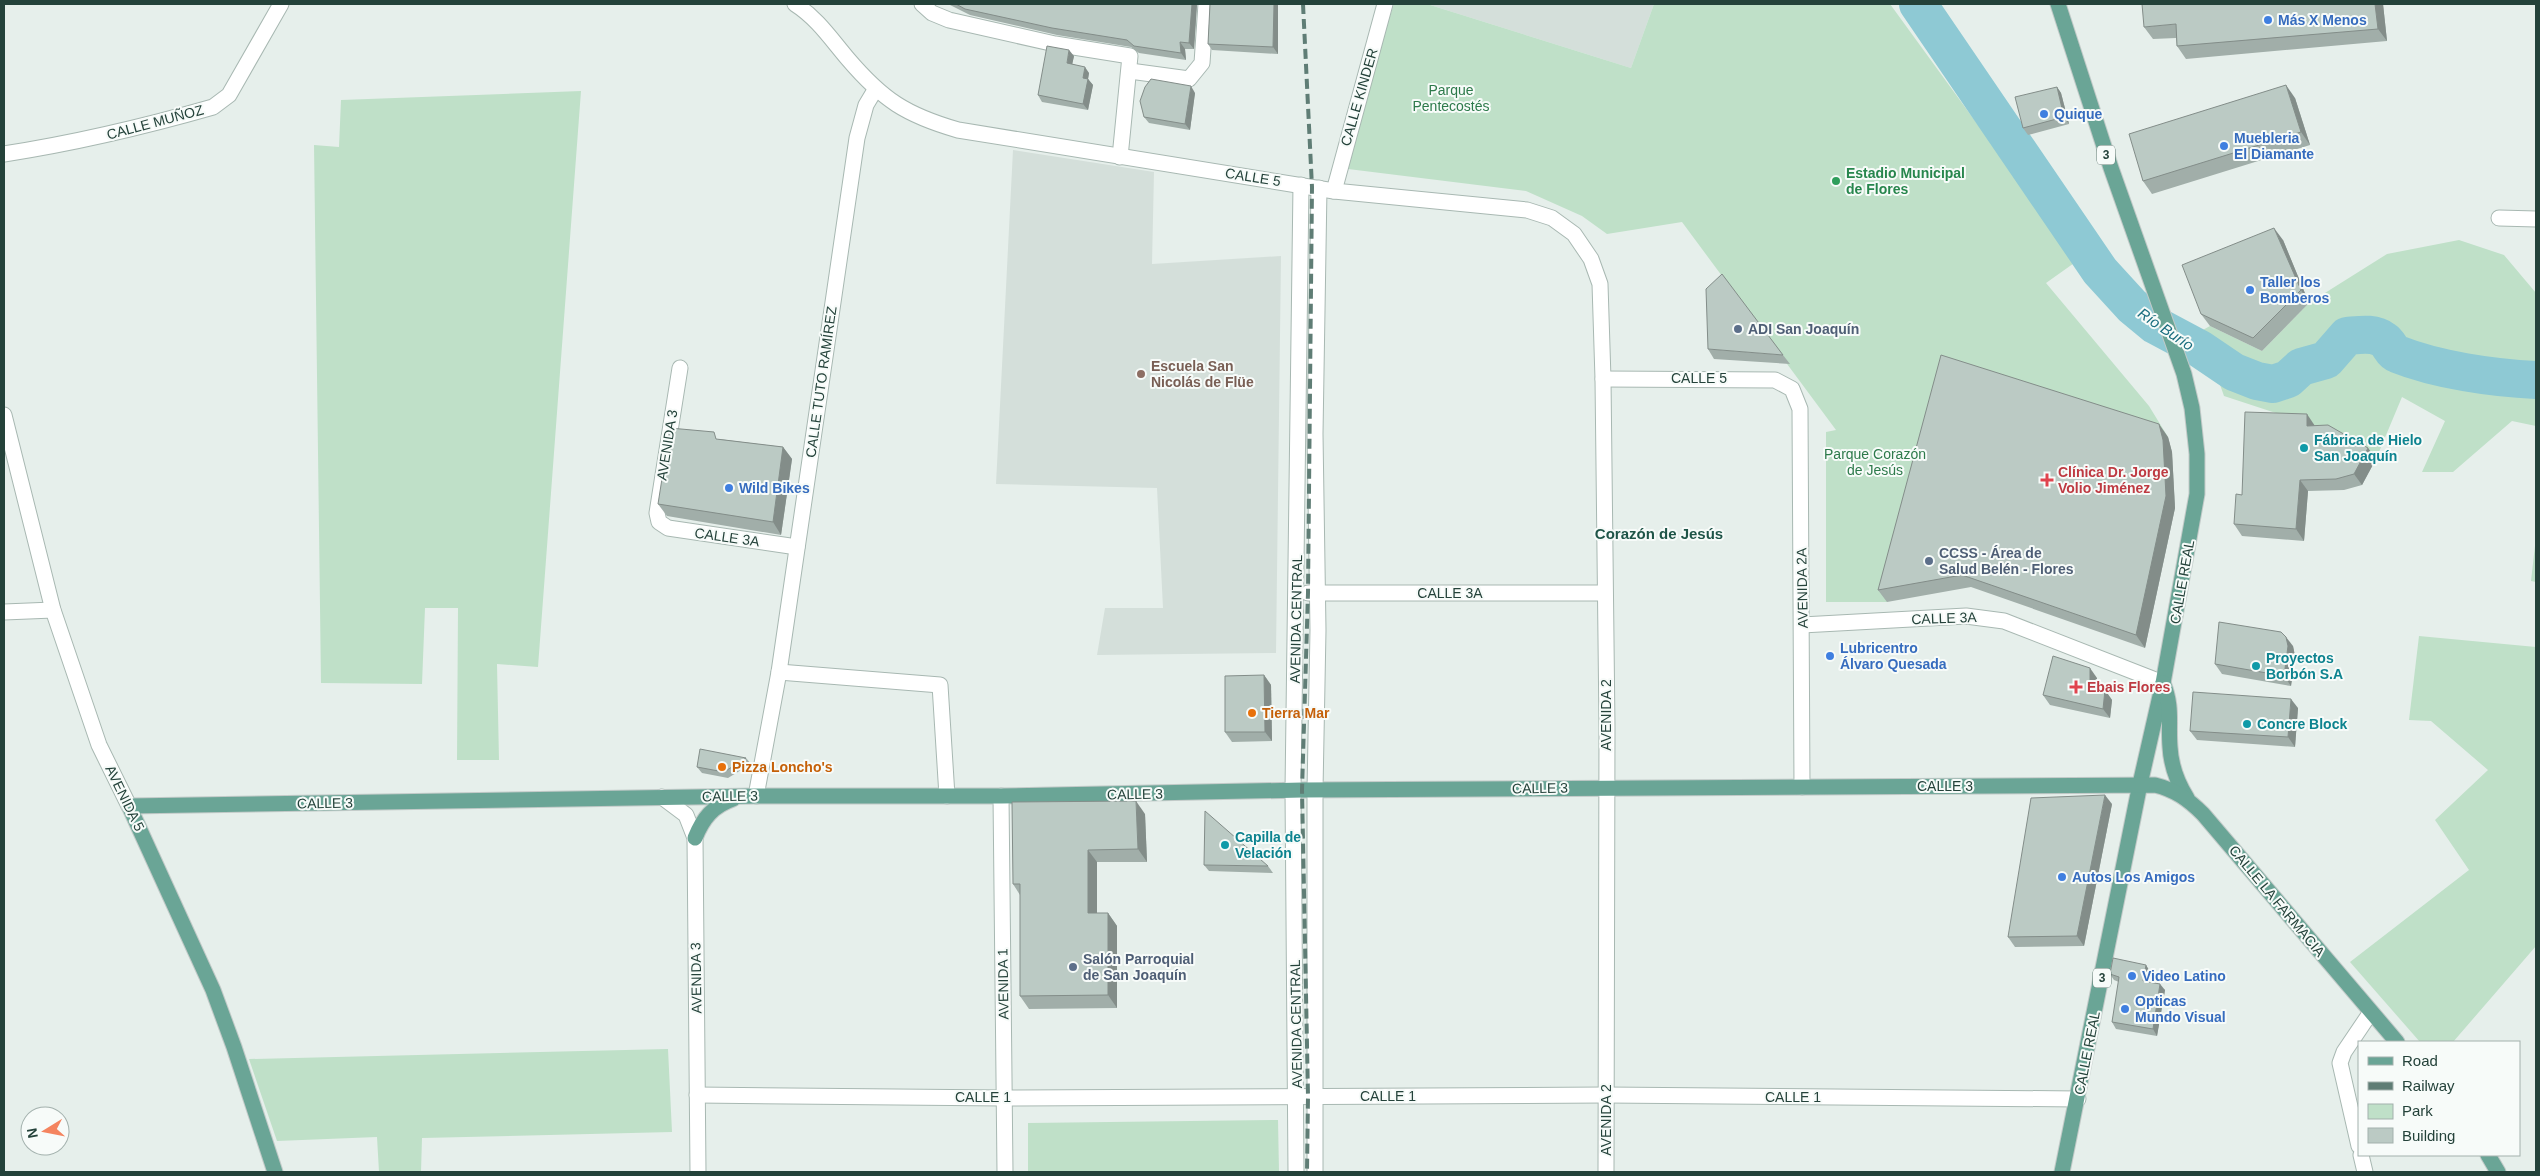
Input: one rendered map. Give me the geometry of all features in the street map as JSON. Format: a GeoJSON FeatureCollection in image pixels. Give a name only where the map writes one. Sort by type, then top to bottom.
{"type":"FeatureCollection","features":[{"type":"Feature","properties":{"kind":"main road","name":"CALLE REAL"},"geometry":{"type":"LineString","coordinates":[[2058,4],[2102,142],[2184,374],[2192,408],[2197,454],[2197,494],[2163,683],[2140,784],[2062,1172]]}},
{"type":"Feature","properties":{"kind":"main road"},"geometry":{"type":"LineString","coordinates":[[2163,683],[2170,699],[2169,746],[2173,769],[2187,798]]}},
{"type":"Feature","properties":{"kind":"main road","name":"CALLE 3"},"geometry":{"type":"LineString","coordinates":[[129,806],[739,796],[1001,796],[1293,790],[2140,784]]}},
{"type":"Feature","properties":{"kind":"main road","name":"CALLE LA FARMACIA"},"geometry":{"type":"LineString","coordinates":[[2140,784],[2168,788],[2187,798],[2203,814],[2396,1041]]}},
{"type":"Feature","properties":{"kind":"main road"},"geometry":{"type":"LineString","coordinates":[[695,838],[702,821],[713,809],[723,802],[739,796]]}},
{"type":"Feature","properties":{"kind":"main road","name":"AVENIDA 5"},"geometry":{"type":"LineString","coordinates":[[129,806],[213,990],[275,1172]]}},
{"type":"Feature","properties":{"kind":"main road"},"geometry":{"type":"LineString","coordinates":[[2489,1156],[2498,1172]]}},
{"type":"Feature","properties":{"kind":"street","name":"CALLE MUÑOZ"},"geometry":{"type":"LineString","coordinates":[[4,154],[68,144],[213,107],[229,95],[281,4]]}},
{"type":"Feature","properties":{"kind":"street","name":"CALLE 5"},"geometry":{"type":"LineString","coordinates":[[795,4],[824,30],[875,90],[901,109],[928,121],[958,130],[1326,189],[1527,210],[1552,218],[1574,234],[1591,259]]}},
{"type":"Feature","properties":{"kind":"street"},"geometry":{"type":"LineString","coordinates":[[922,4],[932,14],[949,20],[1055,44],[1130,56],[1120,157]]}},
{"type":"Feature","properties":{"kind":"street"},"geometry":{"type":"LineString","coordinates":[[1130,71],[1189,79],[1202,63],[1206,4]]}},
{"type":"Feature","properties":{"kind":"street","name":"CALLE KINDER"},"geometry":{"type":"LineString","coordinates":[[1326,189],[1385,4]]}},
{"type":"Feature","properties":{"kind":"street","name":"CALLE TUTO RAMÍREZ"},"geometry":{"type":"LineString","coordinates":[[756,796],[780,672],[858,129],[866,105],[875,90]]}},
{"type":"Feature","properties":{"kind":"street","name":"AVENIDA CENTRAL"},"geometry":{"type":"LineString","coordinates":[[1296,1172],[1297,1096],[1293,790],[1301,185]]}},
{"type":"Feature","properties":{"kind":"street","name":"AVENIDA CENTRAL"},"geometry":{"type":"LineString","coordinates":[[1315,1172],[1317,593],[1315,434],[1326,189]]}},
{"type":"Feature","properties":{"kind":"street"},"geometry":{"type":"LineString","coordinates":[[2499,218],[2536,219]]}},
{"type":"Feature","properties":{"kind":"street","name":"AVENIDA 2"},"geometry":{"type":"LineString","coordinates":[[1591,259],[1600,284],[1603,379],[1606,1172]]}},
{"type":"Feature","properties":{"kind":"street","name":"AVENIDA 3"},"geometry":{"type":"LineString","coordinates":[[659,522],[657,513],[680,368]]}},
{"type":"Feature","properties":{"kind":"street","name":"CALLE 5"},"geometry":{"type":"LineString","coordinates":[[1603,379],[1776,380],[1792,390]]}},
{"type":"Feature","properties":{"kind":"street","name":"AVENIDA 2A"},"geometry":{"type":"LineString","coordinates":[[1792,390],[1800,409],[1802,787]]}},
{"type":"Feature","properties":{"kind":"street","name":"AVENIDA 5"},"geometry":{"type":"LineString","coordinates":[[4,414],[53,610],[99,745],[129,806]]}},
{"type":"Feature","properties":{"kind":"street","name":"CALLE 3A"},"geometry":{"type":"LineString","coordinates":[[659,522],[668,528],[797,547]]}},
{"type":"Feature","properties":{"kind":"street","name":"CALLE 3A"},"geometry":{"type":"LineString","coordinates":[[1297,593],[1604,593]]}},
{"type":"Feature","properties":{"kind":"street"},"geometry":{"type":"LineString","coordinates":[[4,612],[53,610]]}},
{"type":"Feature","properties":{"kind":"street","name":"CALLE 3A"},"geometry":{"type":"LineString","coordinates":[[1802,625],[1966,616],[1989,618],[2010,623],[2163,683]]}},
{"type":"Feature","properties":{"kind":"street"},"geometry":{"type":"LineString","coordinates":[[780,672],[940,685],[948,796]]}},
{"type":"Feature","properties":{"kind":"street","name":"AVENIDA 1"},"geometry":{"type":"LineString","coordinates":[[1001,796],[1005,1172]]}},
{"type":"Feature","properties":{"kind":"street","name":"AVENIDA 3"},"geometry":{"type":"LineString","coordinates":[[662,797],[686,815],[695,838],[698,1172]]}},
{"type":"Feature","properties":{"kind":"street"},"geometry":{"type":"LineString","coordinates":[[2358,1142],[2340,1063],[2344,1052],[2371,1012]]}},
{"type":"Feature","properties":{"kind":"street","name":"CALLE 1"},"geometry":{"type":"LineString","coordinates":[[698,1095],[1004,1098],[1606,1095],[2078,1099]]}},
{"type":"Feature","properties":{"kind":"street"},"geometry":{"type":"LineString","coordinates":[[2361,1156],[2365,1172]]}},
{"type":"Feature","properties":{"kind":"shaded area"},"geometry":{"type":"Polygon","coordinates":[[[1427,4],[1654,4],[1631,68],[1427,4]]]}},
{"type":"Feature","properties":{"kind":"shaded area","name":"Escuela San Nicolás de Flüe"},"geometry":{"type":"Polygon","coordinates":[[[1013,150],[1154,172],[1152,264],[1281,256],[1276,653],[1097,655],[1105,608],[1163,608],[1157,488],[996,484],[1013,150]]]}},
{"type":"Feature","properties":{"kind":"green space"},"geometry":{"type":"Polygon","coordinates":[[[1394,4],[1427,4],[1631,68],[1654,4],[1890,4],[2077,261],[2046,283],[2149,406],[2168,437],[1950,368],[1887,602],[1826,602],[1826,432],[1836,430],[1682,222],[1607,234],[1582,216],[1526,191],[1340,168],[1394,4]]]}},
{"type":"Feature","properties":{"kind":"green space"},"geometry":{"type":"Polygon","coordinates":[[[581,91],[538,667],[497,664],[499,760],[457,760],[458,608],[425,608],[422,684],[321,683],[314,145],[339,147],[341,100],[581,91]]]}},
{"type":"Feature","properties":{"kind":"green space"},"geometry":{"type":"Polygon","coordinates":[[[2459,240],[2504,255],[2536,293],[2536,426],[2512,421],[2453,472],[2422,472],[2445,421],[2402,397],[2376,459],[2315,426],[2224,396],[2201,331],[2210,326],[2262,351],[2309,303],[2387,254],[2459,240]]]}},
{"type":"Feature","properties":{"kind":"green space"},"geometry":{"type":"Polygon","coordinates":[[[2536,537],[2536,582],[2531,581],[2536,537]]]}},
{"type":"Feature","properties":{"kind":"green space"},"geometry":{"type":"Polygon","coordinates":[[[2419,636],[2536,647],[2536,946],[2454,1041],[2419,1041],[2350,962],[2469,870],[2435,820],[2488,770],[2431,721],[2409,720],[2419,636]]]}},
{"type":"Feature","properties":{"kind":"green space"},"geometry":{"type":"Polygon","coordinates":[[[668,1049],[672,1132],[422,1138],[421,1172],[379,1172],[377,1137],[277,1141],[249,1059],[668,1049]]]}},
{"type":"Feature","properties":{"kind":"green space"},"geometry":{"type":"Polygon","coordinates":[[[1278,1120],[1279,1172],[1028,1172],[1028,1123],[1278,1120]]]}},
{"type":"Feature","properties":{"kind":"building"},"geometry":{"type":"Polygon","coordinates":[[[956,4],[1192,4],[1189,43],[1180,42],[1181,53],[1134,46],[1127,40],[1052,28],[965,9],[956,4]]]}},
{"type":"Feature","properties":{"kind":"building"},"geometry":{"type":"Polygon","coordinates":[[[1210,4],[1274,4],[1273,47],[1208,44],[1210,4]]]}},
{"type":"Feature","properties":{"kind":"building","name":"Más X Menos"},"geometry":{"type":"Polygon","coordinates":[[[2142,4],[2375,4],[2378,29],[2177,46],[2176,24],[2144,27],[2142,4]]]}},
{"type":"Feature","properties":{"kind":"building"},"geometry":{"type":"Polygon","coordinates":[[[1047,46],[1069,50],[1067,63],[1085,67],[1083,78],[1088,79],[1083,104],[1038,95],[1047,46]]]}},
{"type":"Feature","properties":{"kind":"building"},"geometry":{"type":"Polygon","coordinates":[[[1151,79],[1191,86],[1185,124],[1144,117],[1140,101],[1145,87],[1151,79]]]}},
{"type":"Feature","properties":{"kind":"building","name":"Muebleria El Diamante"},"geometry":{"type":"Polygon","coordinates":[[[2286,85],[2301,132],[2143,181],[2129,134],[2286,85]]]}},
{"type":"Feature","properties":{"kind":"building","name":"Quique"},"geometry":{"type":"Polygon","coordinates":[[[2057,87],[2064,117],[2023,128],[2015,97],[2057,87]]]}},
{"type":"Feature","properties":{"kind":"building","name":"Taller los Bomberos"},"geometry":{"type":"Polygon","coordinates":[[[2274,228],[2301,290],[2253,338],[2201,314],[2182,265],[2274,228]]]}},
{"type":"Feature","properties":{"kind":"building","name":"ADI San Joaquín"},"geometry":{"type":"Polygon","coordinates":[[[1722,274],[1783,355],[1708,349],[1706,289],[1722,274]]]}},
{"type":"Feature","properties":{"kind":"building","name":"Clínica Dr. Jorge Volio Jiménez"},"geometry":{"type":"Polygon","coordinates":[[[1941,355],[2159,424],[2163,440],[2166,496],[2136,635],[1962,575],[1878,590],[1941,355]]]}},
{"type":"Feature","properties":{"kind":"building"},"geometry":{"type":"Polygon","coordinates":[[[2245,412],[2307,414],[2307,426],[2328,425],[2368,448],[2354,474],[2336,479],[2300,480],[2296,529],[2234,524],[2236,494],[2242,495],[2245,412]]]}},
{"type":"Feature","properties":{"kind":"building","name":"Wild Bikes"},"geometry":{"type":"Polygon","coordinates":[[[670,428],[714,432],[716,439],[783,447],[773,522],[658,504],[670,428]]]}},
{"type":"Feature","properties":{"kind":"building"},"geometry":{"type":"Polygon","coordinates":[[[2219,622],[2281,632],[2286,637],[2288,646],[2284,676],[2215,664],[2219,622]]]}},
{"type":"Feature","properties":{"kind":"building","name":"Ebais Flores"},"geometry":{"type":"Polygon","coordinates":[[[2053,656],[2090,668],[2090,687],[2105,690],[2103,709],[2043,695],[2053,656]]]}},
{"type":"Feature","properties":{"kind":"building","name":"Tierra Mar"},"geometry":{"type":"Polygon","coordinates":[[[1264,675],[1265,732],[1225,732],[1225,676],[1264,675]]]}},
{"type":"Feature","properties":{"kind":"building","name":"Concre Block"},"geometry":{"type":"Polygon","coordinates":[[[2193,692],[2291,699],[2288,737],[2190,731],[2193,692]]]}},
{"type":"Feature","properties":{"kind":"building"},"geometry":{"type":"Polygon","coordinates":[[[700,749],[746,758],[724,772],[697,767],[700,749]]]}},
{"type":"Feature","properties":{"kind":"building","name":"Autos Los Amigos"},"geometry":{"type":"Polygon","coordinates":[[[2105,795],[2077,936],[2008,937],[2031,798],[2105,795]]]}},
{"type":"Feature","properties":{"kind":"building"},"geometry":{"type":"Polygon","coordinates":[[[1136,801],[1138,849],[1088,850],[1088,913],[1108,913],[1108,995],[1020,996],[1020,884],[1013,884],[1012,802],[1136,801]]]}},
{"type":"Feature","properties":{"kind":"building","name":"Capilla de Velación"},"geometry":{"type":"Polygon","coordinates":[[[1205,811],[1268,866],[1204,865],[1205,811]]]}},
{"type":"Feature","properties":{"kind":"building"},"geometry":{"type":"Polygon","coordinates":[[[2113,958],[2146,965],[2143,981],[2160,984],[2153,1029],[2112,1022],[2119,977],[2110,974],[2113,958]]]}},
{"type":"Feature","properties":{"kind":"waterway","name":"Río Burío"},"geometry":{"type":"LineString","coordinates":[[1918,4],[2100,271],[2132,306],[2155,325],[2200,349],[2234,372],[2257,381],[2273,384],[2288,379],[2301,367],[2326,360],[2347,336],[2366,335],[2380,337],[2393,352],[2430,365],[2484,375],[2536,380]]}},
{"type":"Feature","properties":{"kind":"railway"},"geometry":{"type":"LineString","coordinates":[[1303,4],[1312,187],[1308,593],[1302,790],[1308,1096],[1307,1172]]}},
{"type":"Feature","properties":{"kind":"place","name":"Más X Menos"},"geometry":{"type":"Point","coordinates":[2268,20]}},
{"type":"Feature","properties":{"kind":"place","name":"Quique"},"geometry":{"type":"Point","coordinates":[2044,114]}},
{"type":"Feature","properties":{"kind":"place","name":"Muebleria El Diamante"},"geometry":{"type":"Point","coordinates":[2224,146]}},
{"type":"Feature","properties":{"kind":"place","name":"Estadio Municipal de Flores"},"geometry":{"type":"Point","coordinates":[1836,181]}},
{"type":"Feature","properties":{"kind":"place","name":"Taller los Bomberos"},"geometry":{"type":"Point","coordinates":[2250,290]}},
{"type":"Feature","properties":{"kind":"place","name":"ADI San Joaquín"},"geometry":{"type":"Point","coordinates":[1738,329]}},
{"type":"Feature","properties":{"kind":"place","name":"Escuela San Nicolás de Flüe"},"geometry":{"type":"Point","coordinates":[1141,374]}},
{"type":"Feature","properties":{"kind":"place","name":"Fábrica de Hielo San Joaquín"},"geometry":{"type":"Point","coordinates":[2304,448]}},
{"type":"Feature","properties":{"kind":"place","name":"Clínica Dr. Jorge Volio Jiménez"},"geometry":{"type":"Point","coordinates":[2047,480]}},
{"type":"Feature","properties":{"kind":"place","name":"Wild Bikes"},"geometry":{"type":"Point","coordinates":[729,488]}},
{"type":"Feature","properties":{"kind":"place","name":"CCSS - Área de Salud Belén - Flores"},"geometry":{"type":"Point","coordinates":[1929,561]}},
{"type":"Feature","properties":{"kind":"place","name":"Lubricentro Álvaro Quesada"},"geometry":{"type":"Point","coordinates":[1830,656]}},
{"type":"Feature","properties":{"kind":"place","name":"Proyectos Borbón S.A"},"geometry":{"type":"Point","coordinates":[2256,666]}},
{"type":"Feature","properties":{"kind":"place","name":"Ebais Flores"},"geometry":{"type":"Point","coordinates":[2076,687]}},
{"type":"Feature","properties":{"kind":"place","name":"Tierra Mar"},"geometry":{"type":"Point","coordinates":[1252,713]}},
{"type":"Feature","properties":{"kind":"place","name":"Concre Block"},"geometry":{"type":"Point","coordinates":[2247,724]}},
{"type":"Feature","properties":{"kind":"place","name":"Pizza Loncho's"},"geometry":{"type":"Point","coordinates":[722,767]}},
{"type":"Feature","properties":{"kind":"place","name":"Capilla de Velación"},"geometry":{"type":"Point","coordinates":[1225,845]}},
{"type":"Feature","properties":{"kind":"place","name":"Autos Los Amigos"},"geometry":{"type":"Point","coordinates":[2062,877]}},
{"type":"Feature","properties":{"kind":"place","name":"Salón Parroquial de San Joaquín"},"geometry":{"type":"Point","coordinates":[1073,967]}},
{"type":"Feature","properties":{"kind":"place","name":"Video Latino"},"geometry":{"type":"Point","coordinates":[2132,976]}},
{"type":"Feature","properties":{"kind":"place","name":"Opticas Mundo Visual"},"geometry":{"type":"Point","coordinates":[2125,1009]}},
{"type":"Feature","properties":{"kind":"district","name":"Corazón de Jesús"},"geometry":{"type":"Point","coordinates":[1659,533]}},
{"type":"Feature","properties":{"kind":"park label","name":"Parque Pentecostés"},"geometry":{"type":"Point","coordinates":[1451,98]}},
{"type":"Feature","properties":{"kind":"park label","name":"Parque Corazón de Jesús"},"geometry":{"type":"Point","coordinates":[1875,462]}}]}
